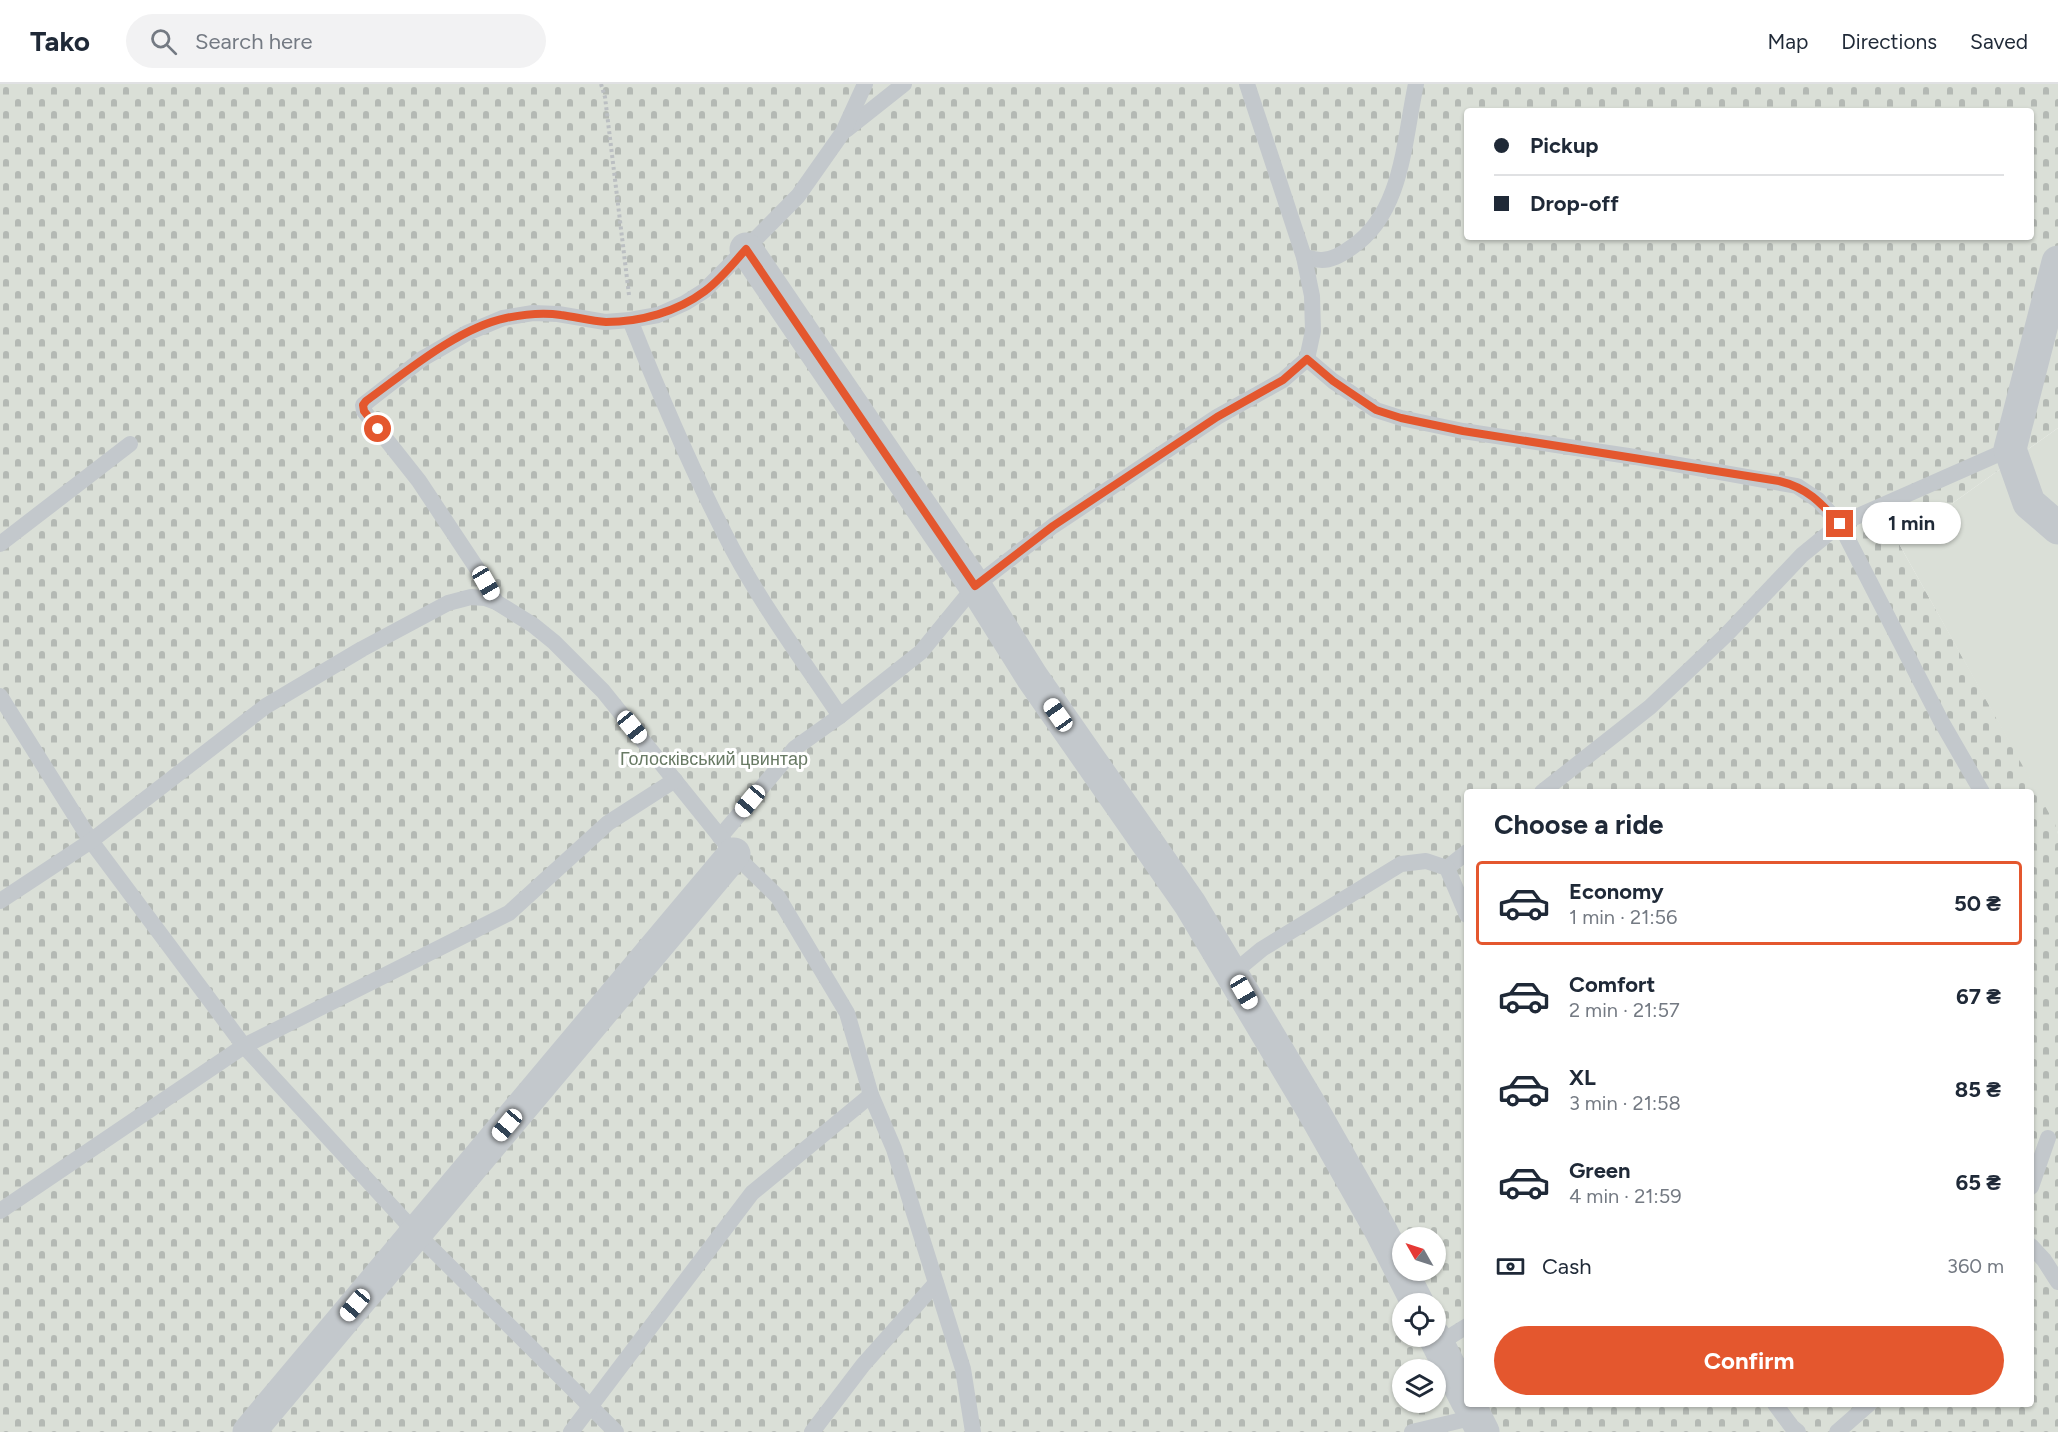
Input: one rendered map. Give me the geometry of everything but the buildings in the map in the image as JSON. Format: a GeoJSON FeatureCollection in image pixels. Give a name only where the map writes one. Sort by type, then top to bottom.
{"type":"FeatureCollection","features":[{"type":"Feature","properties":{"kind":"street"},"geometry":{"type":"LineString","coordinates":[[746,249],[975,586],[1032,677],[1190,904],[1233,973],[1381,1231],[1412,1293]]}},
{"type":"Feature","properties":{"kind":"street"},"geometry":{"type":"LineString","coordinates":[[2058,262],[2010,449],[2029,503],[2058,528]]}},
{"type":"Feature","properties":{"kind":"street"},"geometry":{"type":"LineString","coordinates":[[249,1432],[416,1233],[727,846]]}},
{"type":"Feature","properties":{"kind":"street"},"geometry":{"type":"LineString","coordinates":[[1440,1347],[1464,1395]]}},
{"type":"Feature","properties":{"kind":"lane"},"geometry":{"type":"LineString","coordinates":[[496,602],[478,570],[419,482],[364,411],[363,405],[422,359],[467,333],[503,318],[533,313],[605,322],[630,320],[658,315],[685,303],[704,291],[798,196],[843,132],[866,84]]}},
{"type":"Feature","properties":{"kind":"lane"},"geometry":{"type":"LineString","coordinates":[[843,132],[904,84]]}},
{"type":"Feature","properties":{"kind":"lane"},"geometry":{"type":"LineString","coordinates":[[727,846],[795,747],[840,716],[921,652],[975,586],[1053,526],[1217,417],[1283,380],[1307,359],[1313,331],[1304,257],[1247,84]]}},
{"type":"Feature","properties":{"kind":"lane"},"geometry":{"type":"LineString","coordinates":[[1304,257],[1323,260],[1342,254],[1360,241],[1377,221],[1392,192],[1404,152],[1416,84]]}},
{"type":"Feature","properties":{"kind":"lane"},"geometry":{"type":"LineString","coordinates":[[630,320],[662,399],[734,552],[840,716]]}},
{"type":"Feature","properties":{"kind":"lane"},"geometry":{"type":"LineString","coordinates":[[1307,359],[1333,381],[1376,410],[1401,418],[1463,431],[1779,481],[1797,486],[1818,500],[1840,524],[1941,721],[1980,789]]}},
{"type":"Feature","properties":{"kind":"lane"},"geometry":{"type":"LineString","coordinates":[[0,544],[130,444]]}},
{"type":"Feature","properties":{"kind":"lane"},"geometry":{"type":"LineString","coordinates":[[1546,789],[1650,706],[1726,635],[1802,555],[1840,524],[2010,449]]}},
{"type":"Feature","properties":{"kind":"lane"},"geometry":{"type":"LineString","coordinates":[[0,901],[91,841],[266,706],[362,649],[448,603],[471,597],[496,602],[533,625],[603,691],[727,846],[778,897],[847,1013],[871,1095],[894,1149],[963,1370],[973,1432]]}},
{"type":"Feature","properties":{"kind":"lane"},"geometry":{"type":"LineString","coordinates":[[0,696],[91,841],[244,1046],[416,1233],[616,1432]]}},
{"type":"Feature","properties":{"kind":"lane"},"geometry":{"type":"LineString","coordinates":[[0,1211],[244,1046],[509,913],[608,823],[675,780]]}},
{"type":"Feature","properties":{"kind":"lane"},"geometry":{"type":"LineString","coordinates":[[1447,868],[1464,854]]}},
{"type":"Feature","properties":{"kind":"lane"},"geometry":{"type":"LineString","coordinates":[[1233,973],[1262,949],[1401,864],[1426,861],[1447,868],[1464,908]]}},
{"type":"Feature","properties":{"kind":"lane"},"geometry":{"type":"LineString","coordinates":[[571,1432],[752,1193],[871,1095]]}},
{"type":"Feature","properties":{"kind":"lane"},"geometry":{"type":"LineString","coordinates":[[2034,1178],[2048,1137]]}},
{"type":"Feature","properties":{"kind":"lane"},"geometry":{"type":"LineString","coordinates":[[2034,1249],[2058,1282]]}},
{"type":"Feature","properties":{"kind":"lane"},"geometry":{"type":"LineString","coordinates":[[812,1432],[863,1365],[936,1283]]}},
{"type":"Feature","properties":{"kind":"lane"},"geometry":{"type":"LineString","coordinates":[[1446,1335],[1464,1327]]}},
{"type":"Feature","properties":{"kind":"lane"},"geometry":{"type":"LineString","coordinates":[[1777,1407],[1798,1432]]}},
{"type":"Feature","properties":{"kind":"lane"},"geometry":{"type":"LineString","coordinates":[[1837,1432],[1866,1407]]}},
{"type":"Feature","properties":{"kind":"lane"},"geometry":{"type":"LineString","coordinates":[[1412,1432],[1473,1413]]}},
{"type":"Feature","properties":{"kind":"path"},"geometry":{"type":"LineString","coordinates":[[601,84],[605,97],[629,291],[630,320]]}},
{"type":"Feature","properties":{"kind":"green space","name":"Голосківський цвинтар"},"geometry":{"type":"Polygon","coordinates":[[[0,84],[2058,84],[2058,428],[1898,542],[2056,824],[2058,834],[2058,1432],[0,1432],[0,84]]]}},
{"type":"Feature","properties":{"kind":"green space"},"geometry":{"type":"Polygon","coordinates":[[[2058,428],[2058,834],[2055,824],[1898,542],[2058,428]]]}},
{"type":"Feature","properties":{"kind":"route"},"geometry":{"type":"LineString","coordinates":[[378,429],[364,411],[363,405],[366,401],[422,359],[467,333],[503,318],[533,313],[605,322],[658,315],[685,303],[704,291],[746,249],[975,586],[1053,526],[1217,417],[1283,380],[1307,359],[1333,381],[1376,410],[1401,418],[1463,431],[1779,481],[1797,486],[1818,500],[1840,524]]}}]}
